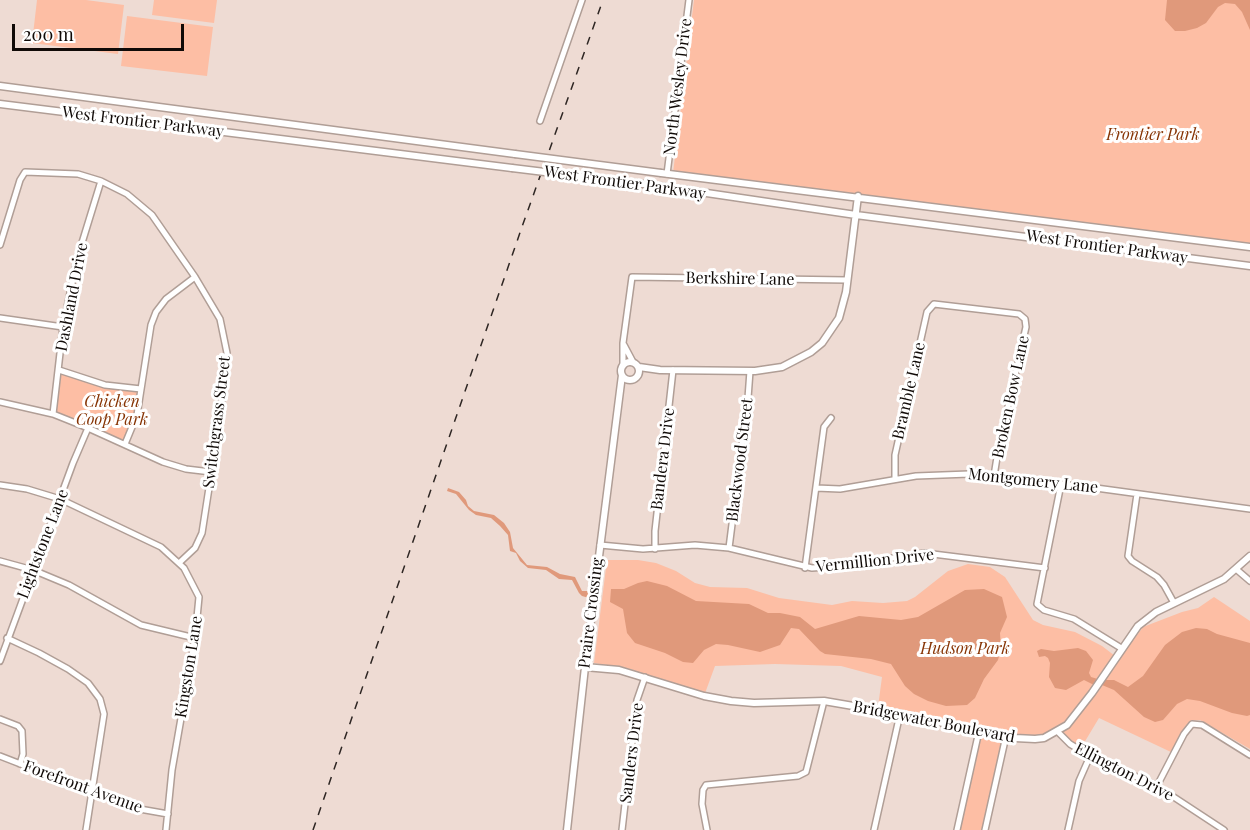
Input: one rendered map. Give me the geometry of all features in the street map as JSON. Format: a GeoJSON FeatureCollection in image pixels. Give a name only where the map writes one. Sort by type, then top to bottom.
{"type":"FeatureCollection","features":[{"type":"Feature","properties":{"kind":"street"},"geometry":{"type":"LineString","coordinates":[[540,121],[582,0]]}},
{"type":"Feature","properties":{"kind":"street","name":"North Wesley Drive"},"geometry":{"type":"LineString","coordinates":[[664,173],[689,0]]}},
{"type":"Feature","properties":{"kind":"street","name":"West Frontier Parkway"},"geometry":{"type":"LineString","coordinates":[[0,86],[1250,247]]}},
{"type":"Feature","properties":{"kind":"street","name":"West Frontier Parkway"},"geometry":{"type":"LineString","coordinates":[[0,104],[658,186],[856,215],[1250,266]]}},
{"type":"Feature","properties":{"kind":"street","name":"Switchgrass Street"},"geometry":{"type":"LineString","coordinates":[[0,245],[20,180],[25,172],[78,174],[101,181],[127,194],[152,215],[195,277],[220,319],[227,353],[220,417],[202,533],[195,548],[179,563]]}},
{"type":"Feature","properties":{"kind":"street","name":"Dashland Drive"},"geometry":{"type":"LineString","coordinates":[[53,414],[63,327],[77,259],[101,181]]}},
{"type":"Feature","properties":{"kind":"street"},"geometry":{"type":"LineString","coordinates":[[623,343],[633,362],[639,367],[660,370],[750,371],[782,367],[804,357],[822,343],[839,318],[847,280],[858,196]]}},
{"type":"Feature","properties":{"kind":"street"},"geometry":{"type":"LineString","coordinates":[[125,444],[137,415],[151,325],[156,312],[166,299],[195,277]]}},
{"type":"Feature","properties":{"kind":"street","name":"Berkshire Lane"},"geometry":{"type":"LineString","coordinates":[[623,343],[632,277],[847,280]]}},
{"type":"Feature","properties":{"kind":"street","name":"Broken Bow Lane"},"geometry":{"type":"LineString","coordinates":[[931,306],[939,304],[1019,314],[1025,319],[1026,327],[994,476]]}},
{"type":"Feature","properties":{"kind":"street","name":"Bramble Lane"},"geometry":{"type":"LineString","coordinates":[[896,478],[895,455],[927,312],[931,306]]}},
{"type":"Feature","properties":{"kind":"street"},"geometry":{"type":"LineString","coordinates":[[0,318],[63,327]]}},
{"type":"Feature","properties":{"kind":"street"},"geometry":{"type":"LineString","coordinates":[[623,343],[622,375],[629,380],[660,370]]}},
{"type":"Feature","properties":{"kind":"street"},"geometry":{"type":"LineString","coordinates":[[623,366],[627,362],[633,362]]}},
{"type":"Feature","properties":{"kind":"street"},"geometry":{"type":"LineString","coordinates":[[638,376],[639,367]]}},
{"type":"Feature","properties":{"kind":"street"},"geometry":{"type":"LineString","coordinates":[[59,370],[105,385],[141,389]]}},
{"type":"Feature","properties":{"kind":"street","name":"Bandera Drive"},"geometry":{"type":"LineString","coordinates":[[655,549],[655,531],[673,370]]}},
{"type":"Feature","properties":{"kind":"street","name":"Blackwood Street"},"geometry":{"type":"LineString","coordinates":[[729,548],[750,371]]}},
{"type":"Feature","properties":{"kind":"street","name":"Praire Crossing"},"geometry":{"type":"LineString","coordinates":[[567,830],[622,375]]}},
{"type":"Feature","properties":{"kind":"street","name":"Praire Crossing"},"geometry":{"type":"LineString","coordinates":[[620,397],[629,380]]}},
{"type":"Feature","properties":{"kind":"street"},"geometry":{"type":"LineString","coordinates":[[0,402],[53,414],[186,470],[211,472]]}},
{"type":"Feature","properties":{"kind":"street"},"geometry":{"type":"LineString","coordinates":[[805,568],[824,428],[831,417]]}},
{"type":"Feature","properties":{"kind":"street","name":"Lightstone Lane"},"geometry":{"type":"LineString","coordinates":[[0,661],[88,428]]}},
{"type":"Feature","properties":{"kind":"street","name":"Montgomery Lane"},"geometry":{"type":"LineString","coordinates":[[816,488],[840,489],[896,478],[935,474],[994,476],[1250,509]]}},
{"type":"Feature","properties":{"kind":"street"},"geometry":{"type":"LineString","coordinates":[[1061,484],[1038,607],[1074,619],[1122,648]]}},
{"type":"Feature","properties":{"kind":"street","name":"Kingston Lane"},"geometry":{"type":"LineString","coordinates":[[0,485],[27,489],[60,499],[161,547],[184,568],[199,597],[195,638],[172,770],[166,830]]}},
{"type":"Feature","properties":{"kind":"street"},"geometry":{"type":"LineString","coordinates":[[1137,494],[1128,556],[1157,577],[1174,603]]}},
{"type":"Feature","properties":{"kind":"street","name":"Vermillion Drive"},"geometry":{"type":"LineString","coordinates":[[600,545],[655,549],[695,545],[729,548],[805,568],[841,566],[914,554],[935,553],[1045,568]]}},
{"type":"Feature","properties":{"kind":"street","name":"Bridgewater Boulevard"},"geometry":{"type":"LineString","coordinates":[[585,667],[619,670],[704,696],[731,701],[754,703],[824,701],[1006,736],[1035,739],[1067,725],[1138,626],[1156,612],[1224,579],[1250,556]]}},
{"type":"Feature","properties":{"kind":"street"},"geometry":{"type":"LineString","coordinates":[[0,561],[33,570],[69,585],[141,626],[195,638]]}},
{"type":"Feature","properties":{"kind":"street"},"geometry":{"type":"LineString","coordinates":[[1236,569],[1250,581]]}},
{"type":"Feature","properties":{"kind":"street"},"geometry":{"type":"LineString","coordinates":[[7,638],[68,669],[88,683],[100,699],[104,714],[86,830]]}},
{"type":"Feature","properties":{"kind":"street","name":"Sanders Drive"},"geometry":{"type":"LineString","coordinates":[[622,830],[637,700],[645,677]]}},
{"type":"Feature","properties":{"kind":"street"},"geometry":{"type":"LineString","coordinates":[[707,830],[702,804],[703,790],[706,785],[798,776],[806,772],[824,701]]}},
{"type":"Feature","properties":{"kind":"street"},"geometry":{"type":"LineString","coordinates":[[874,830],[900,714]]}},
{"type":"Feature","properties":{"kind":"street"},"geometry":{"type":"LineString","coordinates":[[0,719],[18,726],[22,731],[23,754],[20,764]]}},
{"type":"Feature","properties":{"kind":"street"},"geometry":{"type":"LineString","coordinates":[[1157,786],[1184,734],[1192,724],[1202,725],[1250,755]]}},
{"type":"Feature","properties":{"kind":"street"},"geometry":{"type":"LineString","coordinates":[[957,830],[980,731]]}},
{"type":"Feature","properties":{"kind":"street","name":"Ellington Drive"},"geometry":{"type":"LineString","coordinates":[[1057,731],[1070,744],[1090,756],[1157,786],[1224,830]]}},
{"type":"Feature","properties":{"kind":"street"},"geometry":{"type":"LineString","coordinates":[[985,830],[1006,736]]}},
{"type":"Feature","properties":{"kind":"street","name":"Forefront Avenue"},"geometry":{"type":"LineString","coordinates":[[0,756],[134,808],[168,814]]}},
{"type":"Feature","properties":{"kind":"street"},"geometry":{"type":"LineString","coordinates":[[1068,830],[1079,781],[1090,756]]}},
{"type":"Feature","properties":{"kind":"green space"},"geometry":{"type":"Polygon","coordinates":[[[37,0],[86,0],[124,5],[118,54],[32,43],[37,0]]]}},
{"type":"Feature","properties":{"kind":"green space"},"geometry":{"type":"Polygon","coordinates":[[[154,0],[217,0],[214,23],[152,15],[154,0]]]}},
{"type":"Feature","properties":{"kind":"green space","name":"Frontier Park"},"geometry":{"type":"Polygon","coordinates":[[[694,0],[1250,0],[1250,245],[673,173],[694,0]]]}},
{"type":"Feature","properties":{"kind":"green space"},"geometry":{"type":"Polygon","coordinates":[[[127,16],[213,27],[207,76],[121,66],[127,16]]]}},
{"type":"Feature","properties":{"kind":"green space","name":"Chicken Coop Park"},"geometry":{"type":"Polygon","coordinates":[[[59,370],[92,382],[141,389],[137,415],[125,444],[53,414],[59,370]]]}},
{"type":"Feature","properties":{"kind":"green space","name":"Hudson Park"},"geometry":{"type":"Polygon","coordinates":[[[607,560],[638,560],[656,563],[676,571],[695,583],[710,587],[747,588],[779,598],[832,605],[852,601],[883,603],[907,601],[948,571],[968,564],[990,567],[1005,577],[1033,620],[1043,625],[1075,632],[1102,646],[1119,659],[1143,627],[1198,608],[1214,597],[1250,621],[1250,749],[1200,720],[1190,721],[1184,728],[1173,753],[1099,718],[1081,748],[1060,729],[1040,735],[1017,735],[878,707],[882,677],[841,666],[775,664],[715,666],[704,696],[630,669],[594,663],[607,560]]]}},
{"type":"Feature","properties":{"kind":"green space"},"geometry":{"type":"Polygon","coordinates":[[[983,736],[998,739],[1001,744],[982,830],[959,830],[980,740],[983,736]]]}},
{"type":"Feature","properties":{"kind":"shaded area"},"geometry":{"type":"Polygon","coordinates":[[[1167,0],[1250,0],[1250,30],[1242,12],[1235,4],[1225,3],[1218,7],[1206,23],[1197,28],[1175,31],[1165,20],[1167,0]]]}},
{"type":"Feature","properties":{"kind":"shaded area"},"geometry":{"type":"Polygon","coordinates":[[[448,488],[459,492],[474,511],[494,515],[504,523],[510,532],[513,548],[527,565],[547,567],[560,574],[575,577],[582,591],[590,591],[589,598],[579,593],[572,580],[559,579],[546,570],[528,568],[520,561],[516,553],[510,551],[508,535],[500,526],[491,518],[476,515],[469,510],[456,494],[447,491],[448,488]]]}},
{"type":"Feature","properties":{"kind":"shaded area"},"geometry":{"type":"Polygon","coordinates":[[[647,581],[667,586],[696,601],[749,604],[768,613],[800,617],[815,629],[859,616],[901,620],[918,617],[965,590],[984,589],[1002,597],[1007,617],[1000,633],[1001,649],[998,660],[984,679],[975,698],[967,705],[946,706],[914,694],[905,686],[891,664],[871,659],[825,654],[799,629],[791,628],[780,645],[760,652],[716,644],[704,650],[693,663],[683,662],[635,643],[627,633],[623,609],[610,602],[611,589],[624,589],[647,581]]]}},
{"type":"Feature","properties":{"kind":"shaded area"},"geometry":{"type":"Polygon","coordinates":[[[1196,628],[1207,629],[1250,643],[1250,715],[1232,713],[1200,701],[1187,699],[1177,704],[1163,720],[1155,722],[1144,717],[1114,690],[1102,685],[1084,680],[1066,690],[1055,688],[1049,677],[1048,658],[1039,657],[1037,651],[1078,648],[1086,651],[1093,660],[1089,673],[1091,677],[1114,680],[1128,687],[1143,676],[1165,645],[1182,632],[1196,628]]]}},
{"type":"Feature","properties":{"kind":"railway"},"geometry":{"type":"LineString","coordinates":[[313,830],[603,0]]}}]}
